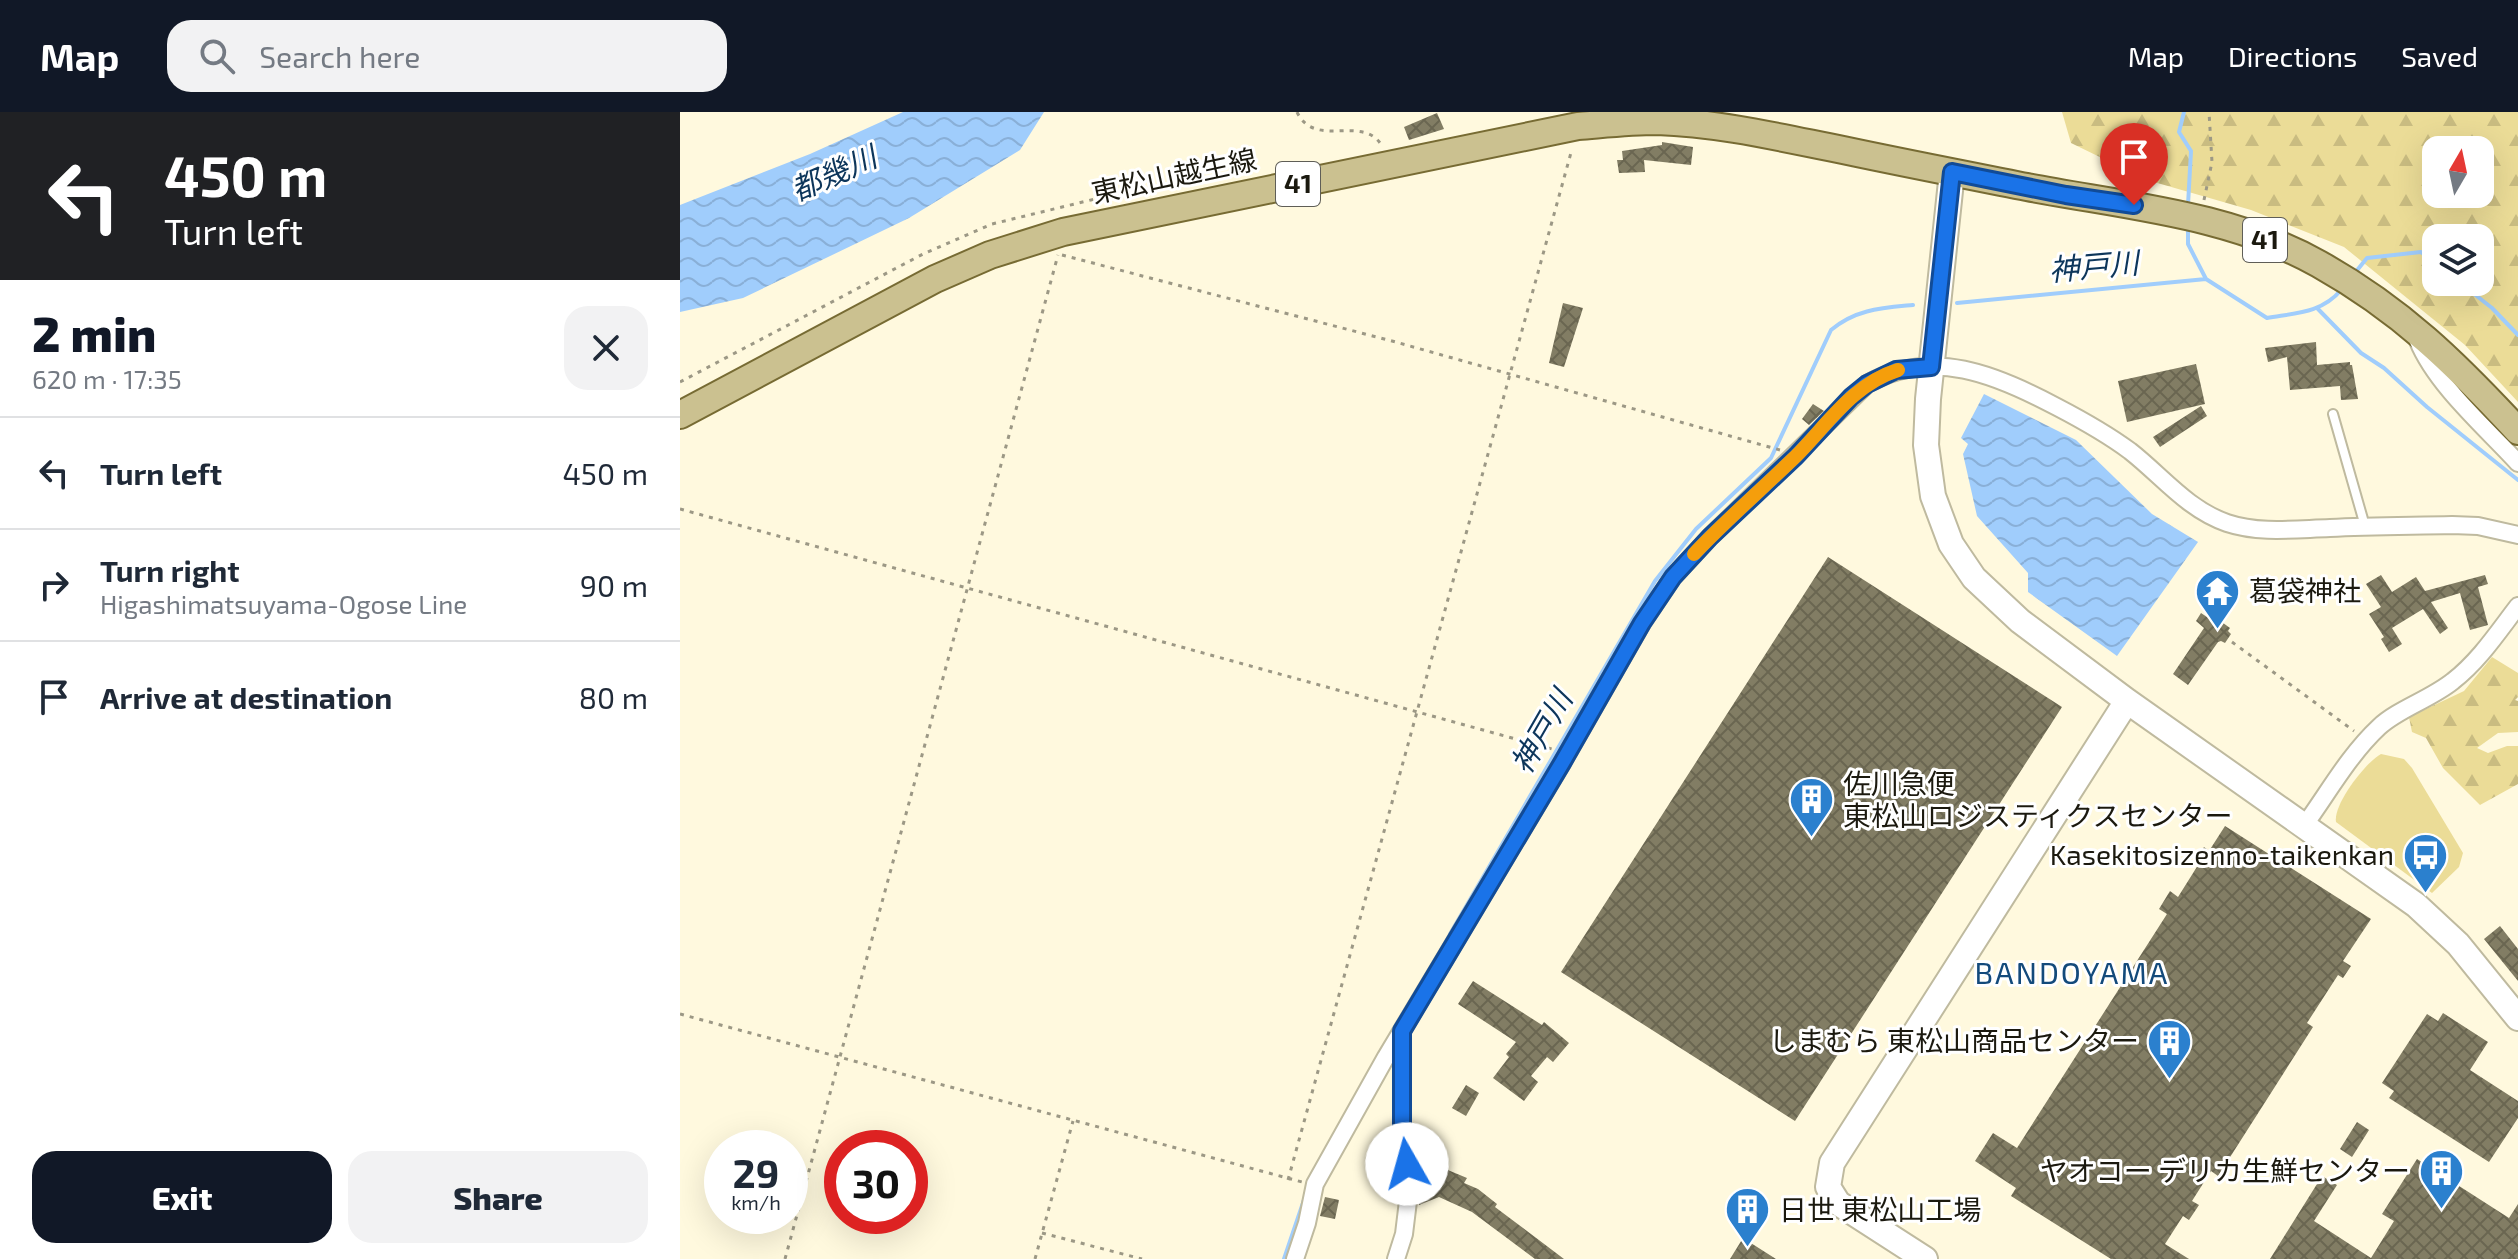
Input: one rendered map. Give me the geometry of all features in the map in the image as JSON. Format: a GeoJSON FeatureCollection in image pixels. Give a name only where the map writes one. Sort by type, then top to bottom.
{"type":"FeatureCollection","features":[{"type":"Feature","properties":{"kind":"main road","name":"東松山越生線"},"geometry":{"type":"LineString","coordinates":[[680,415],[935,279],[990,255],[1063,232],[1578,126],[1655,121],[1698,124],[1952,172]]}},
{"type":"Feature","properties":{"kind":"main road","name":"41"},"geometry":{"type":"LineString","coordinates":[[1952,172],[2199,219],[2243,232],[2317,263],[2414,326],[2518,431]]}},
{"type":"Feature","properties":{"kind":"street"},"geometry":{"type":"LineString","coordinates":[[1952,172],[1931,367],[1926,445],[1937,509],[1951,544],[1974,578],[2020,621],[2127,701],[2416,905],[2458,944],[2518,1018]]}},
{"type":"Feature","properties":{"kind":"street"},"geometry":{"type":"LineString","coordinates":[[2414,326],[2419,345],[2431,364],[2518,463]]}},
{"type":"Feature","properties":{"kind":"street"},"geometry":{"type":"LineString","coordinates":[[1295,1259],[1315,1184],[1642,623],[1673,577],[1710,537],[1867,384],[1896,370],[1931,367],[1981,372],[2021,388],[2079,418],[2128,450],[2197,510],[2228,524],[2266,530],[2452,525],[2478,526],[2518,535]]}},
{"type":"Feature","properties":{"kind":"street"},"geometry":{"type":"LineString","coordinates":[[2304,826],[2367,740],[2382,725],[2424,702],[2469,667],[2518,606]]}},
{"type":"Feature","properties":{"kind":"street"},"geometry":{"type":"LineString","coordinates":[[1925,1259],[1838,1203],[1828,1187],[1832,1163],[2127,701]]}},
{"type":"Feature","properties":{"kind":"street"},"geometry":{"type":"LineString","coordinates":[[1396,1259],[1404,1234],[1408,1201],[1402,1131],[1402,1031]]}},
{"type":"Feature","properties":{"kind":"lane"},"geometry":{"type":"LineString","coordinates":[[2333,414],[2365,527]]}},
{"type":"Feature","properties":{"kind":"path"},"geometry":{"type":"LineString","coordinates":[[1297,112],[1309,127],[1321,132],[1361,131],[1378,138],[1391,164]]}},
{"type":"Feature","properties":{"kind":"path"},"geometry":{"type":"LineString","coordinates":[[2199,219],[2212,162],[2209,112]]}},
{"type":"Feature","properties":{"kind":"path"},"geometry":{"type":"LineString","coordinates":[[1288,1180],[1512,375],[1578,126]]}},
{"type":"Feature","properties":{"kind":"path"},"geometry":{"type":"LineString","coordinates":[[785,1259],[1058,254],[1512,375],[1796,456]]}},
{"type":"Feature","properties":{"kind":"path"},"geometry":{"type":"LineString","coordinates":[[680,509],[1567,753]]}},
{"type":"Feature","properties":{"kind":"path"},"geometry":{"type":"LineString","coordinates":[[2232,642],[2367,740]]}},
{"type":"Feature","properties":{"kind":"path"},"geometry":{"type":"LineString","coordinates":[[680,1014],[1288,1180],[1315,1184]]}},
{"type":"Feature","properties":{"kind":"path"},"geometry":{"type":"LineString","coordinates":[[1035,1259],[1073,1121]]}},
{"type":"Feature","properties":{"kind":"path"},"geometry":{"type":"LineString","coordinates":[[1042,1233],[1142,1259]]}},
{"type":"Feature","properties":{"kind":"green space"},"geometry":{"type":"Polygon","coordinates":[[[2062,112],[2518,112],[2518,402],[2465,345],[2344,247],[2251,210],[2147,180],[2071,143],[2062,112]]]}},
{"type":"Feature","properties":{"kind":"green space"},"geometry":{"type":"Polygon","coordinates":[[[2492,657],[2518,673],[2518,697],[2515,700],[2518,701],[2518,732],[2498,733],[2477,748],[2488,753],[2507,746],[2518,746],[2518,784],[2480,805],[2443,768],[2426,738],[2412,732],[2409,717],[2464,691],[2492,657]]]}},
{"type":"Feature","properties":{"kind":"green space"},"geometry":{"type":"Polygon","coordinates":[[[2381,754],[2404,759],[2412,768],[2463,853],[2459,867],[2432,893],[2336,822],[2336,814],[2352,784],[2367,765],[2381,754]]]}},
{"type":"Feature","properties":{"kind":"water","name":"都幾川"},"geometry":{"type":"Polygon","coordinates":[[[903,112],[1044,112],[1020,150],[909,218],[743,298],[680,312],[680,205],[810,154],[903,112]]]}},
{"type":"Feature","properties":{"kind":"water"},"geometry":{"type":"Polygon","coordinates":[[[1984,394],[2076,440],[2152,514],[2198,542],[2117,656],[2028,592],[2028,573],[1977,516],[1963,454],[1968,444],[1961,438],[1984,394]]]}},
{"type":"Feature","properties":{"kind":"building"},"geometry":{"type":"Polygon","coordinates":[[[1437,113],[1444,129],[1409,140],[1404,127],[1437,113]]]}},
{"type":"Feature","properties":{"kind":"building"},"geometry":{"type":"Polygon","coordinates":[[[1662,142],[1693,147],[1691,165],[1644,160],[1645,172],[1619,173],[1617,160],[1623,160],[1622,151],[1662,145],[1662,142]]]}},
{"type":"Feature","properties":{"kind":"building"},"geometry":{"type":"Polygon","coordinates":[[[1563,303],[1583,308],[1564,367],[1549,363],[1563,303]]]}},
{"type":"Feature","properties":{"kind":"building"},"geometry":{"type":"Polygon","coordinates":[[[2316,342],[2317,365],[2350,362],[2358,399],[2341,400],[2340,386],[2290,390],[2287,357],[2268,362],[2265,348],[2316,342]]]}},
{"type":"Feature","properties":{"kind":"building"},"geometry":{"type":"Polygon","coordinates":[[[2196,364],[2205,404],[2127,422],[2118,381],[2196,364]]]}},
{"type":"Feature","properties":{"kind":"building"},"geometry":{"type":"Polygon","coordinates":[[[1813,404],[1824,411],[1809,425],[1802,419],[1813,404]]]}},
{"type":"Feature","properties":{"kind":"building"},"geometry":{"type":"Polygon","coordinates":[[[2201,406],[2207,416],[2160,447],[2153,437],[2201,406]]]}},
{"type":"Feature","properties":{"kind":"building","name":"佐川急便 東松山ロジスティクスセンター"},"geometry":{"type":"Polygon","coordinates":[[[1828,557],[2062,707],[1795,1121],[1561,972],[1828,557]]]}},
{"type":"Feature","properties":{"kind":"building"},"geometry":{"type":"Polygon","coordinates":[[[2381,575],[2392,592],[2416,577],[2425,591],[2485,575],[2488,584],[2478,587],[2488,625],[2470,630],[2460,593],[2431,602],[2448,628],[2440,634],[2423,609],[2392,628],[2402,644],[2389,652],[2381,639],[2384,637],[2369,614],[2381,607],[2366,584],[2381,575]]]}},
{"type":"Feature","properties":{"kind":"building"},"geometry":{"type":"Polygon","coordinates":[[[2201,613],[2216,623],[2219,620],[2230,628],[2228,631],[2231,634],[2225,643],[2218,642],[2188,685],[2173,674],[2204,628],[2196,621],[2201,613]]]}},
{"type":"Feature","properties":{"kind":"building","name":"しまむら 東松山商品センター"},"geometry":{"type":"Polygon","coordinates":[[[2225,826],[2371,919],[2343,961],[2351,966],[2343,978],[2338,975],[2307,1023],[2313,1027],[2218,1176],[2211,1171],[2192,1201],[2199,1205],[2189,1220],[2183,1216],[2165,1244],[2189,1259],[2111,1259],[2011,1196],[2016,1188],[1975,1161],[1993,1133],[2017,1148],[2167,914],[2159,909],[2170,891],[2178,897],[2200,862],[2196,860],[2204,847],[2209,851],[2225,826]]]}},
{"type":"Feature","properties":{"kind":"building"},"geometry":{"type":"Polygon","coordinates":[[[2500,926],[2518,949],[2518,981],[2484,939],[2500,926]]]}},
{"type":"Feature","properties":{"kind":"building"},"geometry":{"type":"Polygon","coordinates":[[[1473,981],[1542,1025],[1544,1022],[1569,1043],[1553,1062],[1547,1057],[1531,1076],[1538,1082],[1524,1101],[1493,1078],[1516,1042],[1458,1004],[1473,981]]]}},
{"type":"Feature","properties":{"kind":"building"},"geometry":{"type":"Polygon","coordinates":[[[2443,1013],[2488,1042],[2470,1070],[2518,1101],[2518,1118],[2489,1162],[2389,1098],[2394,1091],[2382,1083],[2427,1014],[2438,1021],[2443,1013]]]}},
{"type":"Feature","properties":{"kind":"building"},"geometry":{"type":"Polygon","coordinates":[[[1466,1085],[1479,1093],[1466,1116],[1452,1108],[1466,1085]]]}},
{"type":"Feature","properties":{"kind":"building"},"geometry":{"type":"Polygon","coordinates":[[[2357,1122],[2369,1130],[2352,1157],[2340,1149],[2357,1122]]]}},
{"type":"Feature","properties":{"kind":"building"},"geometry":{"type":"Polygon","coordinates":[[[1415,1154],[1436,1157],[1445,1163],[1443,1168],[1467,1178],[1464,1183],[1478,1189],[1497,1204],[1495,1207],[1564,1259],[1535,1259],[1472,1212],[1439,1197],[1419,1205],[1415,1154]]]}},
{"type":"Feature","properties":{"kind":"building","name":"ヤオコー デリカ生鮮センター"},"geometry":{"type":"Polygon","coordinates":[[[2417,1159],[2509,1218],[2518,1204],[2518,1259],[2270,1259],[2322,1176],[2337,1185],[2314,1221],[2371,1258],[2394,1221],[2382,1214],[2417,1159]]]}},
{"type":"Feature","properties":{"kind":"building"},"geometry":{"type":"Polygon","coordinates":[[[1325,1197],[1339,1200],[1335,1219],[1320,1216],[1325,1197]]]}},
{"type":"Feature","properties":{"kind":"building","name":"日世 東松山工場"},"geometry":{"type":"Polygon","coordinates":[[[1743,1238],[1776,1259],[1730,1259],[1743,1238]]]}},
{"type":"Feature","properties":{"kind":"waterway"},"geometry":{"type":"LineString","coordinates":[[2184,112],[2179,132],[2191,151],[2188,205]]}},
{"type":"Feature","properties":{"kind":"waterway"},"geometry":{"type":"LineString","coordinates":[[2188,226],[2188,244],[2206,279]]}},
{"type":"Feature","properties":{"kind":"waterway","name":"神戸川"},"geometry":{"type":"LineString","coordinates":[[2354,274],[2367,258],[2422,253]]}},
{"type":"Feature","properties":{"kind":"waterway","name":"神戸川"},"geometry":{"type":"LineString","coordinates":[[1957,303],[2206,279],[2267,318],[2317,308],[2341,290]]}},
{"type":"Feature","properties":{"kind":"waterway","name":"神戸川"},"geometry":{"type":"LineString","coordinates":[[2477,296],[2518,335]]}},
{"type":"Feature","properties":{"kind":"waterway","name":"神戸川"},"geometry":{"type":"LineString","coordinates":[[1450,934],[1655,581],[1696,529],[1771,458],[1831,330],[1860,314],[1913,305]]}},
{"type":"Feature","properties":{"kind":"waterway"},"geometry":{"type":"LineString","coordinates":[[2318,309],[2361,353],[2384,368],[2518,480]]}},
{"type":"Feature","properties":{"kind":"waterway","name":"神戸川"},"geometry":{"type":"LineString","coordinates":[[1284,1259],[1305,1197]]}},
{"type":"Feature","properties":{"kind":"slow traffic"},"geometry":{"type":"LineString","coordinates":[[1694,554],[1796,456],[1851,397],[1867,384],[1898,370]]}},
{"type":"Feature","properties":{"kind":"place","name":"葛袋神社"},"geometry":{"type":"Point","coordinates":[2218,630]}},
{"type":"Feature","properties":{"kind":"place","name":"佐川急便 東松山ロジスティクスセンター"},"geometry":{"type":"Point","coordinates":[1812,839]}},
{"type":"Feature","properties":{"kind":"place","name":"Kasekitosizenno-taikenkan"},"geometry":{"type":"Point","coordinates":[2425,894]}},
{"type":"Feature","properties":{"kind":"place","name":"しまむら 東松山商品センター"},"geometry":{"type":"Point","coordinates":[2170,1080]}},
{"type":"Feature","properties":{"kind":"place","name":"ヤオコー デリカ生鮮センター"},"geometry":{"type":"Point","coordinates":[2441,1210]}},
{"type":"Feature","properties":{"kind":"place","name":"日世 東松山工場"},"geometry":{"type":"Point","coordinates":[1748,1249]}},
{"type":"Feature","properties":{"kind":"district","name":"BANDOYAMA"},"geometry":{"type":"Point","coordinates":[2072,974]}},
{"type":"Feature","properties":{"kind":"route"},"geometry":{"type":"LineString","coordinates":[[1407,1164],[1402,1131],[1402,1031],[1642,623],[1673,577],[1851,397],[1867,384],[1896,370],[1931,367],[1952,172],[2134,205]]}}]}
